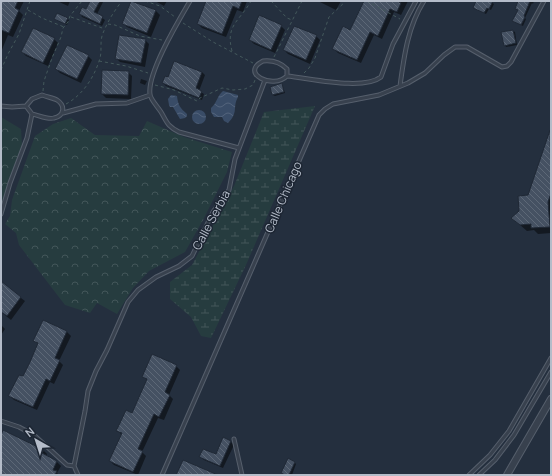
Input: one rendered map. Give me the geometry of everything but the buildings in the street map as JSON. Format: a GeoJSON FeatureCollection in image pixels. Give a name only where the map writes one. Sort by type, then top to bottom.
{"type":"FeatureCollection","features":[{"type":"Feature","properties":{"kind":"street"},"geometry":{"type":"LineString","coordinates":[[507,475],[551,399]]}},
{"type":"Feature","properties":{"kind":"lane"},"geometry":{"type":"LineString","coordinates":[[190,1],[167,42],[150,83],[150,95],[171,128],[179,132],[239,148]]}},
{"type":"Feature","properties":{"kind":"lane"},"geometry":{"type":"LineString","coordinates":[[287,76],[352,84],[377,81],[381,77],[393,44],[416,1]]}},
{"type":"Feature","properties":{"kind":"lane"},"geometry":{"type":"LineString","coordinates":[[400,86],[404,52],[416,14],[424,1]]}},
{"type":"Feature","properties":{"kind":"lane","name":"Calle Chicago"},"geometry":{"type":"LineString","coordinates":[[162,475],[319,115],[333,104],[379,95],[408,83],[425,73],[455,47],[467,47],[502,67],[508,66],[544,1]]}},
{"type":"Feature","properties":{"kind":"lane"},"geometry":{"type":"LineString","coordinates":[[263,61],[272,61],[284,66],[287,69],[287,76],[283,80],[277,82],[265,80],[256,76],[255,69],[257,64],[263,61]]}},
{"type":"Feature","properties":{"kind":"lane","name":"Calle Serbia"},"geometry":{"type":"LineString","coordinates":[[74,466],[88,390],[128,302],[138,290],[156,277],[179,266],[192,256],[213,212],[229,190],[235,159],[265,80]]}},
{"type":"Feature","properties":{"kind":"lane"},"geometry":{"type":"LineString","coordinates":[[1,106],[26,106],[32,99],[42,95],[57,100],[62,107],[63,113]]}},
{"type":"Feature","properties":{"kind":"lane"},"geometry":{"type":"LineString","coordinates":[[26,106],[32,114],[52,119],[63,113],[96,104],[127,102],[150,95]]}},
{"type":"Feature","properties":{"kind":"lane"},"geometry":{"type":"LineString","coordinates":[[1,214],[26,138],[32,114]]}},
{"type":"Feature","properties":{"kind":"lane"},"geometry":{"type":"LineString","coordinates":[[469,475],[490,455],[509,431],[551,358]]}},
{"type":"Feature","properties":{"kind":"lane"},"geometry":{"type":"LineString","coordinates":[[479,475],[495,460],[514,435],[551,372]]}},
{"type":"Feature","properties":{"kind":"lane"},"geometry":{"type":"LineString","coordinates":[[1,421],[20,427],[34,435],[67,465],[74,466],[78,475]]}},
{"type":"Feature","properties":{"kind":"lane"},"geometry":{"type":"LineString","coordinates":[[234,439],[242,475]]}},
{"type":"Feature","properties":{"kind":"path"},"geometry":{"type":"LineString","coordinates":[[1,70],[19,34],[30,1]]}},
{"type":"Feature","properties":{"kind":"path"},"geometry":{"type":"LineString","coordinates":[[42,95],[44,81],[52,58],[57,49],[63,28],[82,1]]}},
{"type":"Feature","properties":{"kind":"path"},"geometry":{"type":"LineString","coordinates":[[62,107],[74,100],[90,81],[99,61],[100,42],[105,29],[122,1]]}},
{"type":"Feature","properties":{"kind":"path"},"geometry":{"type":"LineString","coordinates":[[145,1],[166,10],[213,42],[257,64]]}},
{"type":"Feature","properties":{"kind":"path"},"geometry":{"type":"LineString","coordinates":[[232,51],[229,42],[230,30],[245,12],[251,1]]}},
{"type":"Feature","properties":{"kind":"path"},"geometry":{"type":"LineString","coordinates":[[271,1],[287,18],[292,20]]}},
{"type":"Feature","properties":{"kind":"path"},"geometry":{"type":"LineString","coordinates":[[272,61],[302,1]]}},
{"type":"Feature","properties":{"kind":"path"},"geometry":{"type":"LineString","coordinates":[[299,77],[309,68],[315,58],[329,17],[346,1]]}},
{"type":"Feature","properties":{"kind":"path"},"geometry":{"type":"LineString","coordinates":[[367,1],[404,22]]}},
{"type":"Feature","properties":{"kind":"path"},"geometry":{"type":"LineString","coordinates":[[27,10],[42,18],[64,26]]}},
{"type":"Feature","properties":{"kind":"path"},"geometry":{"type":"LineString","coordinates":[[70,16],[105,29]]}},
{"type":"Feature","properties":{"kind":"path"},"geometry":{"type":"LineString","coordinates":[[108,24],[115,25],[140,36],[167,42]]}},
{"type":"Feature","properties":{"kind":"path"},"geometry":{"type":"LineString","coordinates":[[99,61],[126,66],[153,75]]}},
{"type":"Feature","properties":{"kind":"path"},"geometry":{"type":"LineString","coordinates":[[150,83],[174,90],[197,102],[200,98],[222,88],[233,90],[244,89],[253,85],[256,76]]}},
{"type":"Feature","properties":{"kind":"green space"},"geometry":{"type":"Polygon","coordinates":[[[315,106],[246,265],[211,338],[201,336],[191,317],[170,299],[170,282],[192,265],[234,186],[264,112],[315,106]]]}},
{"type":"Feature","properties":{"kind":"green space"},"geometry":{"type":"Polygon","coordinates":[[[1,117],[21,129],[22,145],[1,204],[1,117]]]}},
{"type":"Feature","properties":{"kind":"green space"},"geometry":{"type":"Polygon","coordinates":[[[71,118],[95,135],[139,136],[147,121],[184,137],[232,152],[227,172],[185,252],[149,271],[133,288],[117,314],[97,303],[90,313],[65,305],[19,245],[16,233],[5,224],[10,216],[12,200],[35,136],[53,124],[71,118]]]}},
{"type":"Feature","properties":{"kind":"water"},"geometry":{"type":"Polygon","coordinates":[[[223,91],[238,95],[233,116],[228,123],[224,121],[222,117],[214,117],[211,112],[211,108],[223,91]]]}},
{"type":"Feature","properties":{"kind":"water"},"geometry":{"type":"Polygon","coordinates":[[[171,95],[177,96],[180,106],[187,114],[185,118],[180,119],[173,107],[170,107],[168,99],[171,95]]]}},
{"type":"Feature","properties":{"kind":"water"},"geometry":{"type":"Polygon","coordinates":[[[199,110],[204,112],[206,117],[204,122],[199,124],[194,122],[192,117],[194,112],[199,110]]]}}]}
